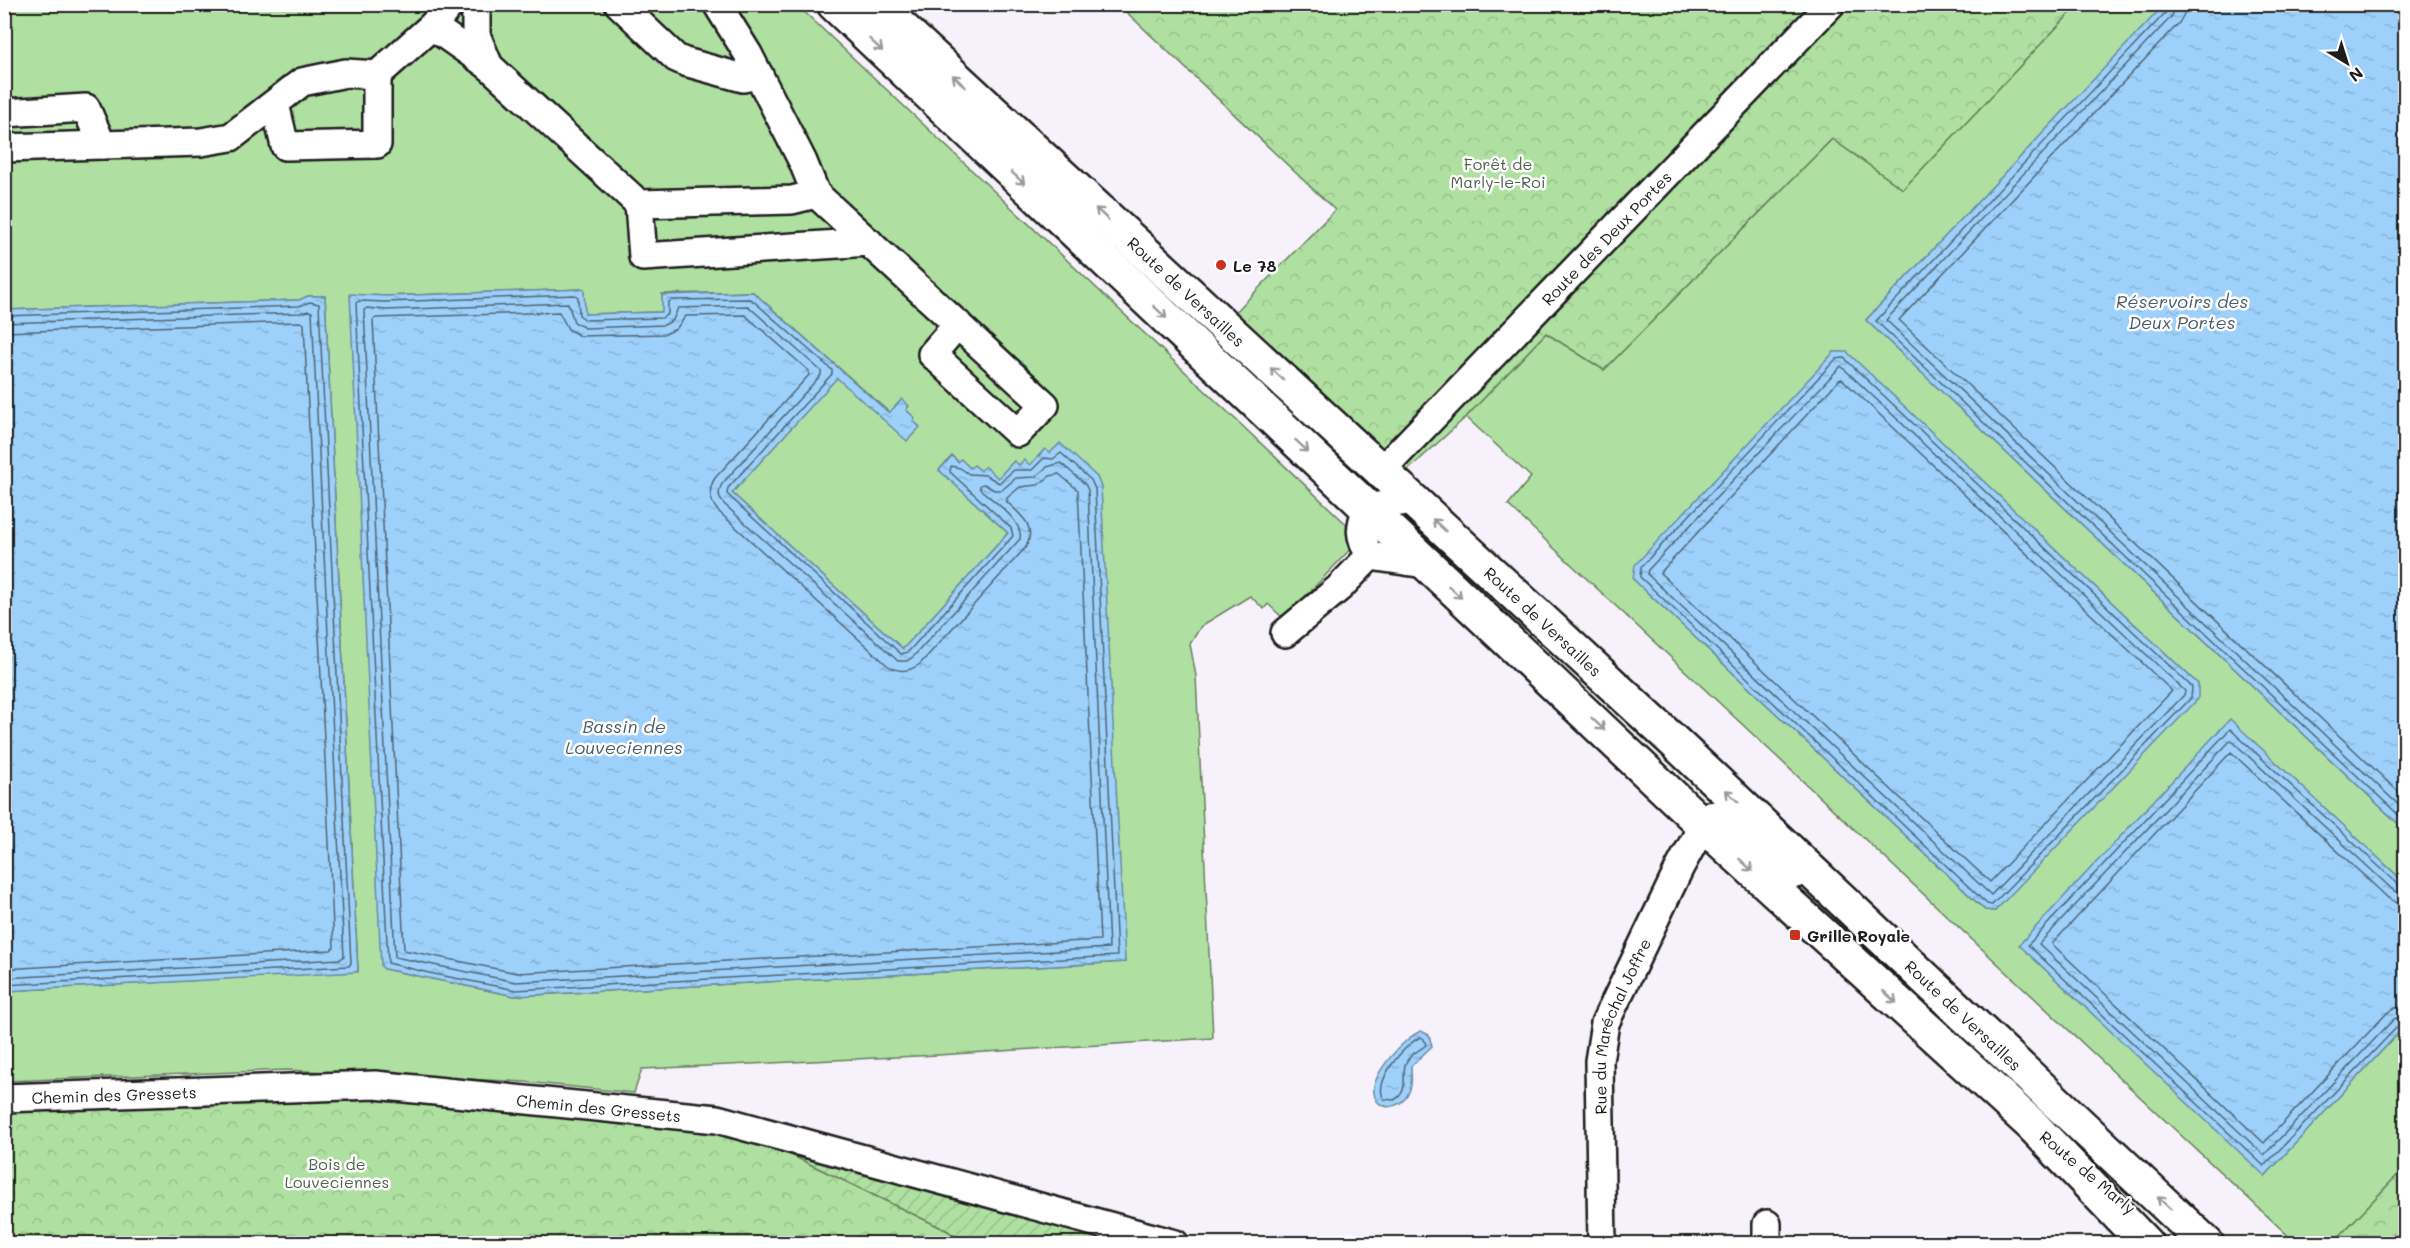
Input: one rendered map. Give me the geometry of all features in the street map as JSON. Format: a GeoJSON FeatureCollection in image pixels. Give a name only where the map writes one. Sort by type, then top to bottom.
{"type":"FeatureCollection","features":[{"type":"Feature","properties":{"kind":"main road","name":"Route de Versailles"},"geometry":{"type":"LineString","coordinates":[[834,4],[1703,825],[2032,1125],[2146,1244]]}},
{"type":"Feature","properties":{"kind":"main road","name":"Route de Versailles"},"geometry":{"type":"LineString","coordinates":[[876,4],[1837,895],[2207,1244]]}},
{"type":"Feature","properties":{"kind":"main road","name":"Route de Marly"},"geometry":{"type":"LineString","coordinates":[[2032,1125],[2063,1146],[2171,1244]]}},
{"type":"Feature","properties":{"kind":"street"},"geometry":{"type":"LineString","coordinates":[[4,148],[201,142],[231,137],[302,82],[345,73],[376,75],[432,26],[451,4]]}},
{"type":"Feature","properties":{"kind":"street"},"geometry":{"type":"LineString","coordinates":[[432,26],[474,4],[476,35],[489,66]]}},
{"type":"Feature","properties":{"kind":"street"},"geometry":{"type":"LineString","coordinates":[[619,4],[676,58],[742,78],[759,75]]}},
{"type":"Feature","properties":{"kind":"street"},"geometry":{"type":"LineString","coordinates":[[717,4],[759,75],[803,162],[816,194],[958,324]]}},
{"type":"Feature","properties":{"kind":"street","name":"Route des Deux Portes"},"geometry":{"type":"LineString","coordinates":[[1381,471],[1831,4]]}},
{"type":"Feature","properties":{"kind":"street"},"geometry":{"type":"LineString","coordinates":[[432,26],[489,66],[639,204],[643,257],[869,242]]}},
{"type":"Feature","properties":{"kind":"street"},"geometry":{"type":"LineString","coordinates":[[275,104],[285,146],[377,144],[376,75]]}},
{"type":"Feature","properties":{"kind":"street"},"geometry":{"type":"LineString","coordinates":[[4,113],[86,108],[102,145]]}},
{"type":"Feature","properties":{"kind":"street"},"geometry":{"type":"LineString","coordinates":[[639,204],[792,200],[816,194]]}},
{"type":"Feature","properties":{"kind":"street"},"geometry":{"type":"LineString","coordinates":[[1370,556],[1360,538],[1361,522],[1367,507],[1412,500]]}},
{"type":"Feature","properties":{"kind":"street"},"geometry":{"type":"LineString","coordinates":[[1370,556],[1425,564]]}},
{"type":"Feature","properties":{"kind":"street"},"geometry":{"type":"LineString","coordinates":[[1285,633],[1339,588],[1370,556]]}},
{"type":"Feature","properties":{"kind":"street"},"geometry":{"type":"LineString","coordinates":[[1703,825],[1708,816],[1718,815],[1803,879],[1837,895]]}},
{"type":"Feature","properties":{"kind":"street","name":"Rue du Maréchal Joffre"},"geometry":{"type":"LineString","coordinates":[[1602,1244],[1599,1061],[1601,1034],[1680,867],[1703,825]]}},
{"type":"Feature","properties":{"kind":"street","name":"Chemin des Gressets"},"geometry":{"type":"LineString","coordinates":[[4,1098],[375,1085],[717,1119],[1175,1244]]}},
{"type":"Feature","properties":{"kind":"green space"},"geometry":{"type":"Polygon","coordinates":[[[4,5],[797,5],[1361,538],[1284,619],[1268,604],[1264,609],[1250,596],[1201,626],[1190,644],[1196,676],[1213,1038],[938,1055],[642,1069],[634,1093],[525,1082],[286,1070],[5,1081],[5,991],[358,971],[325,296],[308,296],[300,300],[5,310],[4,5]],[[583,289],[368,295],[384,969],[515,996],[1125,962],[1050,454],[1045,449],[1030,465],[1019,465],[1014,461],[998,478],[971,469],[952,456],[939,470],[1008,533],[903,649],[732,493],[837,377],[907,440],[919,426],[913,421],[915,418],[906,410],[902,400],[890,413],[753,292],[662,294],[663,312],[584,314],[583,289]]]}},
{"type":"Feature","properties":{"kind":"green space","name":"Forêt de Marly-le-Roi"},"geometry":{"type":"Polygon","coordinates":[[[1119,5],[2078,5],[1903,189],[1832,139],[1604,370],[1546,333],[1466,417],[1394,483],[1223,325],[1335,210],[1119,5]]]}},
{"type":"Feature","properties":{"kind":"green space"},"geometry":{"type":"Polygon","coordinates":[[[2078,5],[2165,5],[1866,320],[2405,830],[2405,883],[2230,720],[2265,1176],[2405,1026],[2405,1167],[2333,1243],[2296,1243],[1508,505],[1531,477],[1466,417],[1546,333],[1604,370],[1832,139],[1903,189],[2078,5]],[[1834,352],[1633,579],[1985,910],[1995,911],[2198,684],[1847,353],[1834,352]]]}},
{"type":"Feature","properties":{"kind":"green space","name":"Bois de Louveciennes"},"geometry":{"type":"Polygon","coordinates":[[[375,1099],[715,1129],[789,1154],[948,1231],[964,1243],[5,1243],[4,1109],[375,1099]]]}},
{"type":"Feature","properties":{"kind":"green space"},"geometry":{"type":"Polygon","coordinates":[[[789,1154],[1119,1243],[964,1243],[948,1231],[789,1154]]]}},
{"type":"Feature","properties":{"kind":"green space"},"geometry":{"type":"Polygon","coordinates":[[[2405,1167],[2405,1243],[2333,1243],[2405,1167]]]}},
{"type":"Feature","properties":{"kind":"water","name":"Réservoirs des Deux Portes"},"geometry":{"type":"Polygon","coordinates":[[[2165,4],[2405,5],[2405,830],[1866,320],[2165,4]]]}},
{"type":"Feature","properties":{"kind":"water","name":"Bassin de Louveciennes"},"geometry":{"type":"Polygon","coordinates":[[[584,289],[585,314],[662,312],[662,295],[753,292],[889,413],[902,399],[909,406],[906,410],[915,418],[913,421],[920,427],[907,441],[837,378],[732,493],[903,649],[1008,533],[939,470],[952,456],[958,462],[961,459],[970,468],[974,465],[981,471],[985,466],[998,478],[1014,461],[1019,465],[1024,460],[1030,465],[1045,449],[1050,453],[1060,443],[1097,477],[1101,487],[1125,962],[515,996],[384,969],[381,966],[350,294],[386,296],[584,289]]]}},
{"type":"Feature","properties":{"kind":"water"},"geometry":{"type":"Polygon","coordinates":[[[308,296],[325,296],[358,972],[5,991],[5,310],[299,300],[308,296]]]}},
{"type":"Feature","properties":{"kind":"water"},"geometry":{"type":"Polygon","coordinates":[[[1834,352],[1847,352],[2198,684],[2198,699],[1995,911],[1985,910],[1633,579],[1635,565],[1834,352]]]}},
{"type":"Feature","properties":{"kind":"water"},"geometry":{"type":"Polygon","coordinates":[[[2230,719],[2405,883],[2405,1026],[2265,1176],[2019,945],[2230,719]]]}},
{"type":"Feature","properties":{"kind":"water"},"geometry":{"type":"Polygon","coordinates":[[[1421,1031],[1429,1035],[1432,1046],[1411,1066],[1410,1091],[1405,1099],[1395,1106],[1380,1104],[1374,1093],[1383,1067],[1398,1048],[1421,1031]]]}},
{"type":"Feature","properties":{"kind":"place","name":"Le 78"},"geometry":{"type":"Point","coordinates":[1221,265]}},
{"type":"Feature","properties":{"kind":"place","name":"Grille Royale"},"geometry":{"type":"Point","coordinates":[1795,935]}}]}
